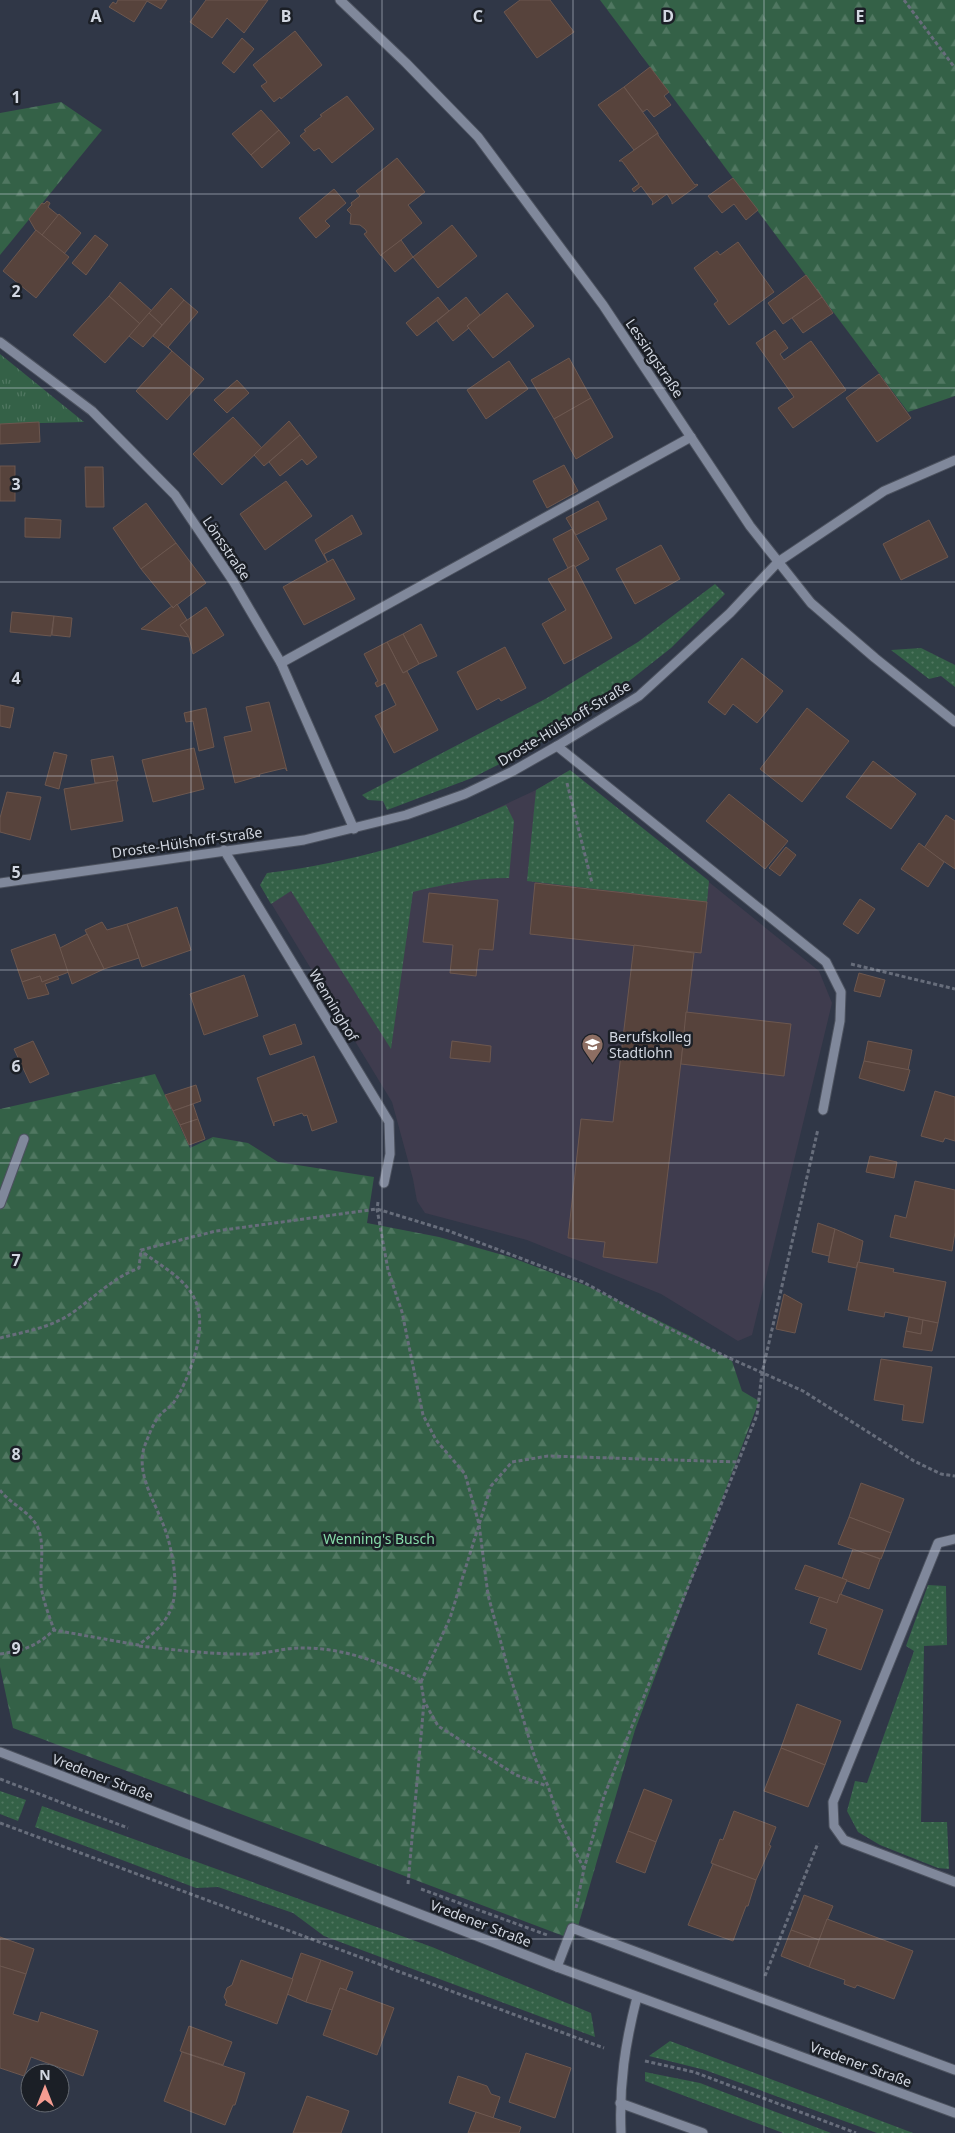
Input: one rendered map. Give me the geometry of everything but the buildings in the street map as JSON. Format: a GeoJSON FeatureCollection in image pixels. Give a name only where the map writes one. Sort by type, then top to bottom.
{"type":"FeatureCollection","features":[{"type":"Feature","properties":{"kind":"street","name":"Lessingstraße"},"geometry":{"type":"LineString","coordinates":[[340,0],[406,63],[478,137],[603,305],[750,526],[811,603],[875,658],[955,722]]}},
{"type":"Feature","properties":{"kind":"street","name":"Lönsstraße"},"geometry":{"type":"LineString","coordinates":[[0,342],[92,411],[175,495],[233,581],[281,663],[354,829]]}},
{"type":"Feature","properties":{"kind":"street"},"geometry":{"type":"LineString","coordinates":[[281,663],[691,438]]}},
{"type":"Feature","properties":{"kind":"street","name":"Droste-Hülshoff-Straße"},"geometry":{"type":"LineString","coordinates":[[0,883],[304,840],[406,815],[465,794],[513,771],[639,696],[730,613],[778,562],[884,491],[955,460]]}},
{"type":"Feature","properties":{"kind":"street"},"geometry":{"type":"LineString","coordinates":[[557,746],[826,962],[841,992],[840,1021],[822,1110]]}},
{"type":"Feature","properties":{"kind":"street","name":"Wenninghof"},"geometry":{"type":"LineString","coordinates":[[224,850],[389,1122],[390,1154],[384,1182]]}},
{"type":"Feature","properties":{"kind":"street"},"geometry":{"type":"LineString","coordinates":[[0,1204],[24,1139]]}},
{"type":"Feature","properties":{"kind":"street"},"geometry":{"type":"LineString","coordinates":[[955,1539],[938,1542],[834,1802],[834,1826],[844,1840],[955,1882]]}},
{"type":"Feature","properties":{"kind":"street","name":"Vredener Straße"},"geometry":{"type":"LineString","coordinates":[[0,1752],[557,1967],[955,2113]]}},
{"type":"Feature","properties":{"kind":"street"},"geometry":{"type":"LineString","coordinates":[[557,1967],[572,1928],[955,2070]]}},
{"type":"Feature","properties":{"kind":"street"},"geometry":{"type":"LineString","coordinates":[[622,2133],[620,2103],[623,2057],[637,1997]]}},
{"type":"Feature","properties":{"kind":"street"},"geometry":{"type":"LineString","coordinates":[[620,2103],[702,2133]]}},
{"type":"Feature","properties":{"kind":"path"},"geometry":{"type":"LineString","coordinates":[[904,0],[955,68]]}},
{"type":"Feature","properties":{"kind":"path"},"geometry":{"type":"LineString","coordinates":[[557,746],[592,883]]}},
{"type":"Feature","properties":{"kind":"path"},"geometry":{"type":"LineString","coordinates":[[818,956],[955,988]]}},
{"type":"Feature","properties":{"kind":"path"},"geometry":{"type":"LineString","coordinates":[[572,1928],[584,1869],[604,1796],[756,1415],[762,1373],[822,1110]]}},
{"type":"Feature","properties":{"kind":"path"},"geometry":{"type":"LineString","coordinates":[[384,1182],[377,1209],[388,1270],[402,1312],[423,1415],[436,1440],[465,1474],[479,1524],[488,1595],[535,1758],[548,1786],[559,1819],[584,1869]]}},
{"type":"Feature","properties":{"kind":"path"},"geometry":{"type":"LineString","coordinates":[[141,1250],[216,1231],[377,1209],[450,1232],[583,1282],[654,1321],[803,1391],[914,1461],[941,1474],[955,1476]]}},
{"type":"Feature","properties":{"kind":"path"},"geometry":{"type":"LineString","coordinates":[[0,1338],[42,1327],[68,1316],[122,1274],[139,1268],[141,1250]]}},
{"type":"Feature","properties":{"kind":"path"},"geometry":{"type":"LineString","coordinates":[[138,1646],[155,1633],[171,1609],[175,1586],[169,1544],[163,1524],[150,1498],[144,1476],[142,1458],[144,1448],[160,1416],[174,1402],[191,1367],[200,1330],[199,1309],[185,1283],[141,1250]]}},
{"type":"Feature","properties":{"kind":"path"},"geometry":{"type":"LineString","coordinates":[[408,1884],[424,1701],[421,1682],[450,1618],[491,1486],[512,1462],[548,1456],[738,1462]]}},
{"type":"Feature","properties":{"kind":"path"},"geometry":{"type":"LineString","coordinates":[[0,1490],[6,1498],[29,1516],[37,1526],[42,1552],[41,1585],[54,1630]]}},
{"type":"Feature","properties":{"kind":"path"},"geometry":{"type":"LineString","coordinates":[[54,1630],[138,1646],[200,1652],[255,1654],[300,1648],[339,1652],[401,1672],[421,1682]]}},
{"type":"Feature","properties":{"kind":"path"},"geometry":{"type":"LineString","coordinates":[[0,1654],[15,1652],[40,1643],[54,1630]]}},
{"type":"Feature","properties":{"kind":"path"},"geometry":{"type":"LineString","coordinates":[[424,1701],[438,1726],[516,1774],[548,1786]]}},
{"type":"Feature","properties":{"kind":"path"},"geometry":{"type":"LineString","coordinates":[[0,1822],[595,2044],[623,2057],[694,2072],[856,2133]]}},
{"type":"Feature","properties":{"kind":"path"},"geometry":{"type":"LineString","coordinates":[[757,1997],[817,1845],[834,1826]]}},
{"type":"Feature","properties":{"kind":"path"},"geometry":{"type":"LineString","coordinates":[[399,1880],[566,1943]]}},
{"type":"Feature","properties":{"kind":"shaded area","name":"Berufskolleg Stadtlohn"},"geometry":{"type":"Polygon","coordinates":[[[570,770],[819,971],[832,1003],[752,1335],[738,1341],[661,1294],[527,1240],[425,1213],[417,1201],[413,1179],[392,1102],[260,885],[267,873],[313,868],[358,858],[397,848],[459,826],[536,790],[570,770]]]}},
{"type":"Feature","properties":{"kind":"green space"},"geometry":{"type":"Polygon","coordinates":[[[600,0],[955,0],[955,396],[908,412],[600,0]]]}},
{"type":"Feature","properties":{"kind":"green space"},"geometry":{"type":"Polygon","coordinates":[[[61,102],[102,130],[0,255],[0,113],[61,102]]]}},
{"type":"Feature","properties":{"kind":"green space"},"geometry":{"type":"Polygon","coordinates":[[[0,354],[84,422],[0,424],[0,354]]]}},
{"type":"Feature","properties":{"kind":"green space"},"geometry":{"type":"Polygon","coordinates":[[[715,584],[725,594],[671,648],[595,708],[537,745],[472,778],[387,810],[383,801],[368,800],[362,795],[547,698],[638,642],[715,584]]]}},
{"type":"Feature","properties":{"kind":"green space"},"geometry":{"type":"Polygon","coordinates":[[[921,648],[955,665],[955,687],[941,676],[929,679],[891,650],[921,648]]]}},
{"type":"Feature","properties":{"kind":"green space"},"geometry":{"type":"Polygon","coordinates":[[[570,770],[709,881],[707,902],[527,881],[536,790],[570,770]]]}},
{"type":"Feature","properties":{"kind":"green space"},"geometry":{"type":"Polygon","coordinates":[[[506,805],[514,821],[509,878],[461,882],[413,892],[391,1049],[291,891],[271,904],[260,885],[267,873],[329,863],[389,848],[448,829],[506,805]]]}},
{"type":"Feature","properties":{"kind":"green space","name":"Wenning's Busch"},"geometry":{"type":"Polygon","coordinates":[[[155,1074],[190,1148],[213,1137],[248,1143],[278,1162],[374,1177],[367,1223],[439,1237],[510,1257],[590,1287],[690,1336],[732,1361],[742,1391],[759,1401],[635,1730],[574,1940],[13,1728],[0,1667],[0,1109],[155,1074]]]}},
{"type":"Feature","properties":{"kind":"green space"},"geometry":{"type":"Polygon","coordinates":[[[928,1585],[946,1586],[947,1645],[924,1646],[921,1822],[947,1822],[949,1869],[938,1868],[880,1845],[858,1832],[847,1811],[855,1781],[867,1783],[914,1651],[906,1646],[928,1585]]]}},
{"type":"Feature","properties":{"kind":"green space"},"geometry":{"type":"Polygon","coordinates":[[[0,1791],[26,1800],[18,1821],[0,1814],[0,1791]]]}},
{"type":"Feature","properties":{"kind":"green space"},"geometry":{"type":"Polygon","coordinates":[[[42,1806],[432,1947],[591,2013],[595,2037],[324,1936],[293,1913],[218,1887],[196,1888],[35,1827],[42,1806]]]}},
{"type":"Feature","properties":{"kind":"green space"},"geometry":{"type":"Polygon","coordinates":[[[670,2041],[913,2133],[877,2133],[705,2070],[649,2056],[670,2041]]]}},
{"type":"Feature","properties":{"kind":"green space"},"geometry":{"type":"Polygon","coordinates":[[[645,2072],[700,2083],[831,2133],[783,2133],[645,2081],[645,2072]]]}},
{"type":"Feature","properties":{"kind":"place","name":"Berufskolleg Stadtlohn"},"geometry":{"type":"Point","coordinates":[593,1063]}}]}
